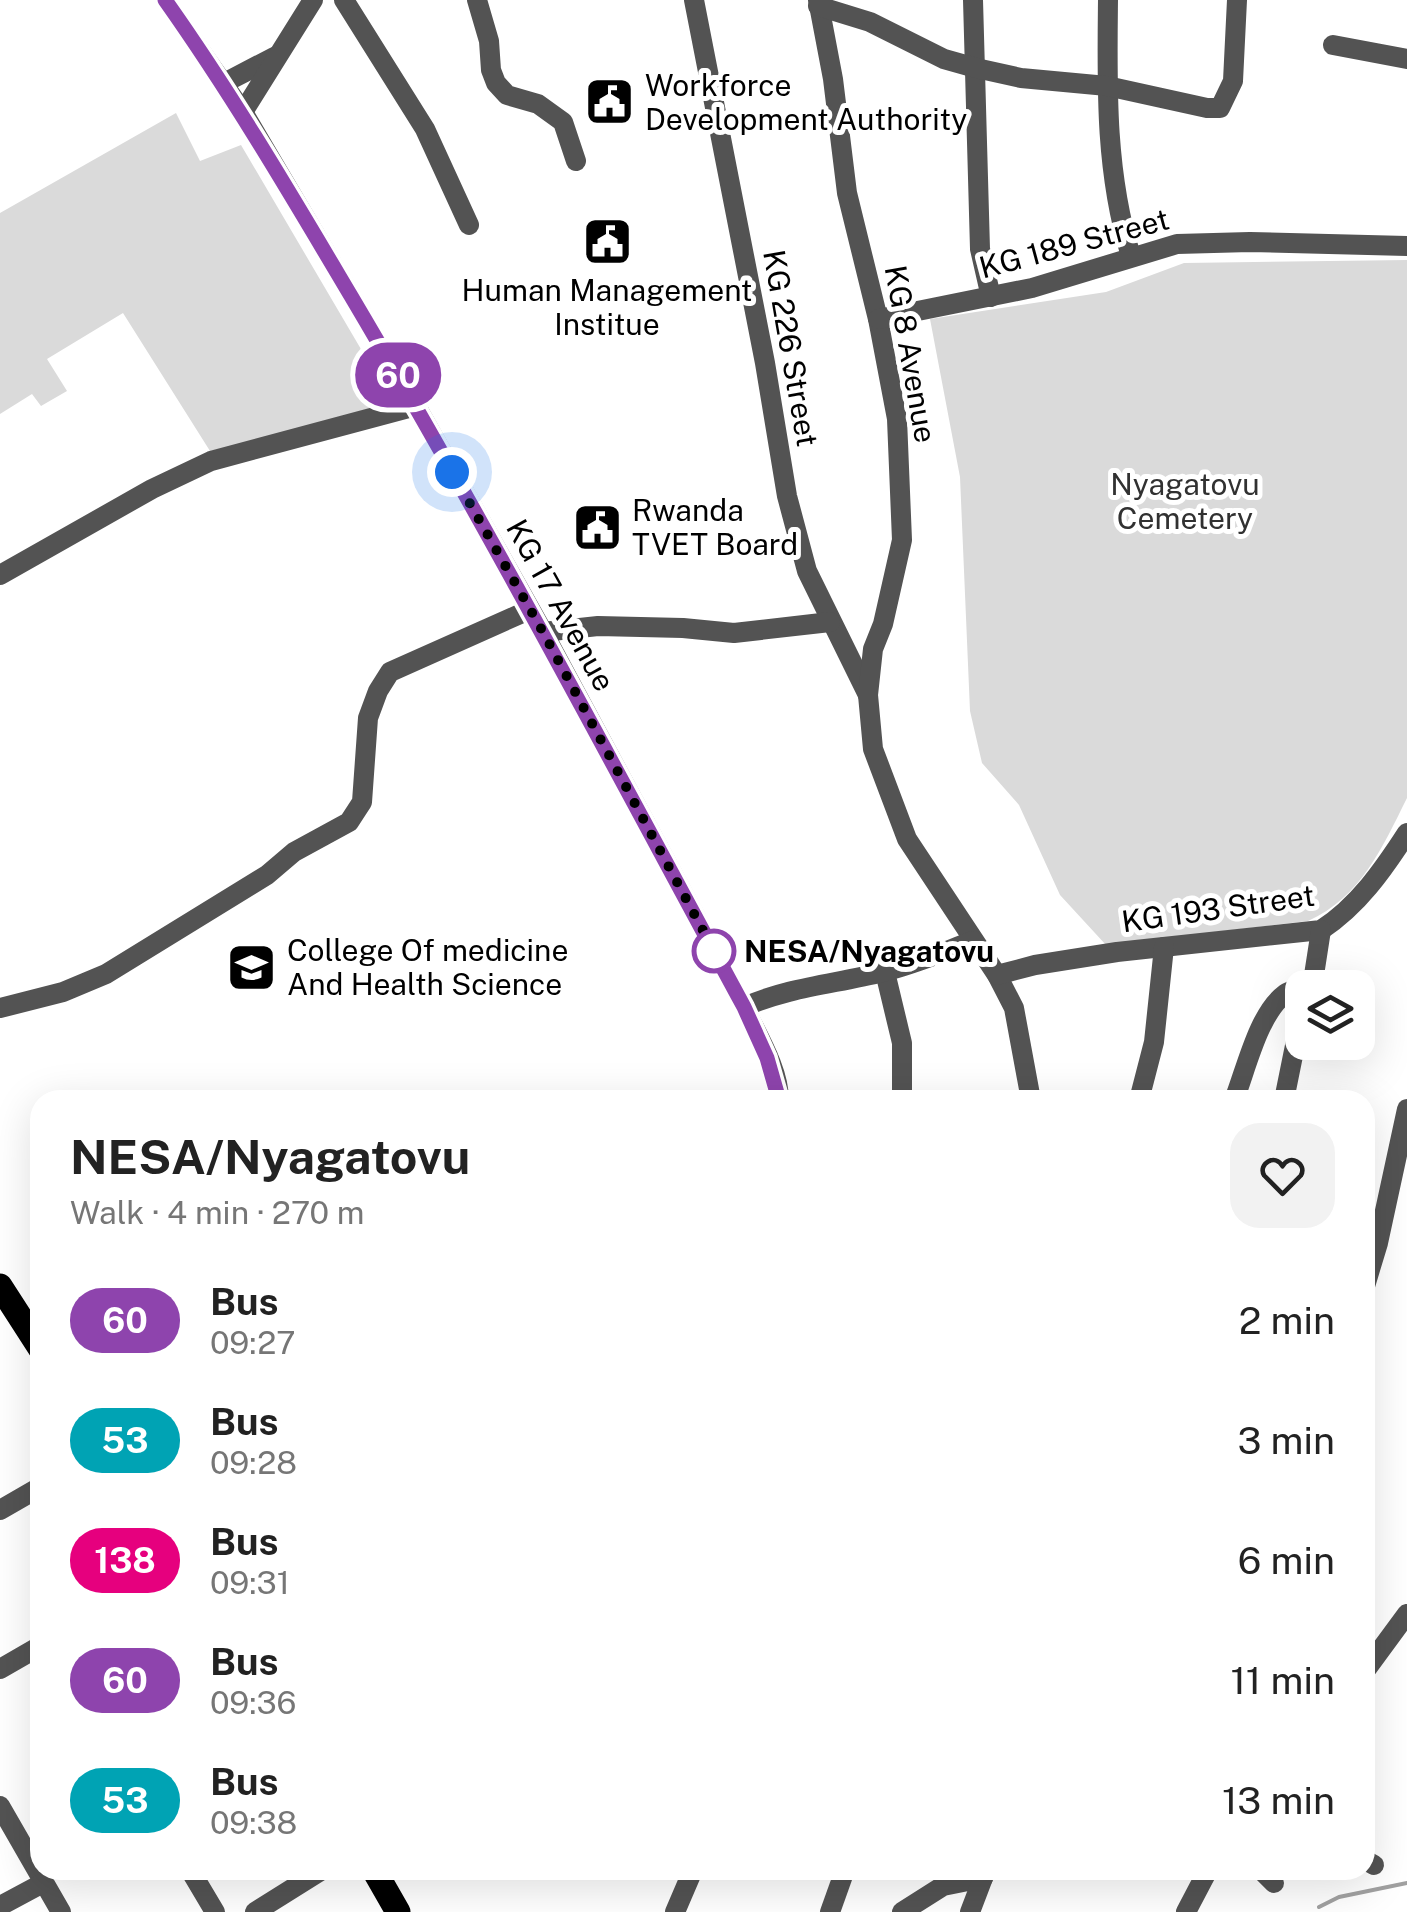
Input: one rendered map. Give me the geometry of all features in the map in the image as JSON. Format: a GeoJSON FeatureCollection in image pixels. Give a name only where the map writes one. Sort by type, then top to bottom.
{"type":"FeatureCollection","features":[{"type":"Feature","properties":{"kind":"main road"},"geometry":{"type":"LineString","coordinates":[[3,1295],[30,1334]]}},
{"type":"Feature","properties":{"kind":"main road"},"geometry":{"type":"LineString","coordinates":[[380,1880],[398,1912]]}},
{"type":"Feature","properties":{"kind":"street","name":"KG 17 Avenue"},"geometry":{"type":"LineString","coordinates":[[165,0],[243,112],[543,632],[744,1007],[767,1058],[776,1090]]}},
{"type":"Feature","properties":{"kind":"street"},"geometry":{"type":"LineString","coordinates":[[243,112],[312,0]]}},
{"type":"Feature","properties":{"kind":"street"},"geometry":{"type":"LineString","coordinates":[[344,0],[425,129],[469,225]]}},
{"type":"Feature","properties":{"kind":"street"},"geometry":{"type":"LineString","coordinates":[[477,0],[490,41],[496,83],[507,96],[538,104],[562,122],[576,161]]}},
{"type":"Feature","properties":{"kind":"street","name":"KG 226 Street"},"geometry":{"type":"LineString","coordinates":[[694,0],[765,362],[786,496],[806,571],[868,695]]}},
{"type":"Feature","properties":{"kind":"street"},"geometry":{"type":"LineString","coordinates":[[974,0],[980,249],[990,297]]}},
{"type":"Feature","properties":{"kind":"street"},"geometry":{"type":"LineString","coordinates":[[1108,0],[1112,173],[1118,215],[1131,256]]}},
{"type":"Feature","properties":{"kind":"street"},"geometry":{"type":"LineString","coordinates":[[818,3],[870,22],[944,59],[976,68],[1021,78],[1107,86],[1220,108],[1233,81],[1237,0]]}},
{"type":"Feature","properties":{"kind":"street","name":"KG 8 Avenue"},"geometry":{"type":"LineString","coordinates":[[818,3],[833,79],[847,193],[878,319],[897,419],[902,540],[874,650],[868,695],[873,750],[907,839],[998,975],[1014,1008],[1030,1090]]}},
{"type":"Feature","properties":{"kind":"street"},"geometry":{"type":"LineString","coordinates":[[1333,45],[1407,59]]}},
{"type":"Feature","properties":{"kind":"street"},"geometry":{"type":"LineString","coordinates":[[224,83],[275,56]]}},
{"type":"Feature","properties":{"kind":"street","name":"KG 189 Street"},"geometry":{"type":"LineString","coordinates":[[878,319],[1032,288],[1176,244],[1407,246]]}},
{"type":"Feature","properties":{"kind":"street"},"geometry":{"type":"LineString","coordinates":[[0,575],[212,461],[416,406]]}},
{"type":"Feature","properties":{"kind":"street"},"geometry":{"type":"LineString","coordinates":[[0,1008],[63,992],[106,974],[267,875],[294,852],[348,822],[362,802],[368,718],[390,672],[529,610]]}},
{"type":"Feature","properties":{"kind":"street"},"geometry":{"type":"LineString","coordinates":[[543,632],[598,626],[734,633],[830,622]]}},
{"type":"Feature","properties":{"kind":"street","name":"KG 193 Street"},"geometry":{"type":"LineString","coordinates":[[998,975],[1035,965],[1320,930],[1344,915],[1384,869],[1407,833]]}},
{"type":"Feature","properties":{"kind":"street"},"geometry":{"type":"LineString","coordinates":[[1315,970],[1320,930]]}},
{"type":"Feature","properties":{"kind":"street"},"geometry":{"type":"LineString","coordinates":[[744,1007],[806,986],[885,972],[973,941]]}},
{"type":"Feature","properties":{"kind":"street"},"geometry":{"type":"LineString","coordinates":[[1141,1090],[1154,1042],[1164,947]]}},
{"type":"Feature","properties":{"kind":"street"},"geometry":{"type":"LineString","coordinates":[[885,972],[902,1043],[902,1090]]}},
{"type":"Feature","properties":{"kind":"street"},"geometry":{"type":"LineString","coordinates":[[1238,1090],[1254,1043],[1285,995]]}},
{"type":"Feature","properties":{"kind":"street"},"geometry":{"type":"LineString","coordinates":[[1286,1090],[1292,1060]]}},
{"type":"Feature","properties":{"kind":"street"},"geometry":{"type":"LineString","coordinates":[[1375,1253],[1407,1109]]}},
{"type":"Feature","properties":{"kind":"street"},"geometry":{"type":"LineString","coordinates":[[0,1510],[30,1493]]}},
{"type":"Feature","properties":{"kind":"street"},"geometry":{"type":"LineString","coordinates":[[1375,1657],[1407,1614]]}},
{"type":"Feature","properties":{"kind":"street"},"geometry":{"type":"LineString","coordinates":[[0,1669],[30,1652]]}},
{"type":"Feature","properties":{"kind":"street"},"geometry":{"type":"LineString","coordinates":[[0,1806],[30,1860]]}},
{"type":"Feature","properties":{"kind":"street"},"geometry":{"type":"LineString","coordinates":[[41,1880],[61,1912]]}},
{"type":"Feature","properties":{"kind":"street"},"geometry":{"type":"LineString","coordinates":[[196,1880],[215,1912]]}},
{"type":"Feature","properties":{"kind":"street"},"geometry":{"type":"LineString","coordinates":[[255,1912],[306,1880]]}},
{"type":"Feature","properties":{"kind":"street"},"geometry":{"type":"LineString","coordinates":[[676,1912],[690,1880]]}},
{"type":"Feature","properties":{"kind":"street"},"geometry":{"type":"LineString","coordinates":[[830,1912],[842,1880]]}},
{"type":"Feature","properties":{"kind":"street"},"geometry":{"type":"LineString","coordinates":[[902,1912],[943,1886],[964,1880]]}},
{"type":"Feature","properties":{"kind":"street"},"geometry":{"type":"LineString","coordinates":[[970,1912],[982,1880]]}},
{"type":"Feature","properties":{"kind":"street"},"geometry":{"type":"LineString","coordinates":[[1186,1912],[1203,1880]]}},
{"type":"Feature","properties":{"kind":"street"},"geometry":{"type":"LineString","coordinates":[[0,1906],[43,1883]]}},
{"type":"Feature","properties":{"kind":"green space"},"geometry":{"type":"Polygon","coordinates":[[[176,113],[200,161],[241,145],[385,390],[381,405],[210,451],[123,313],[47,359],[67,391],[41,406],[32,394],[0,414],[0,213],[176,113]]]}},
{"type":"Feature","properties":{"kind":"green space","name":"Nyagatovu Cemetery"},"geometry":{"type":"Polygon","coordinates":[[[1407,260],[1407,798],[1379,853],[1356,885],[1308,921],[1106,945],[1060,895],[1019,805],[982,763],[970,711],[960,477],[930,319],[1106,292],[1184,263],[1407,260]]]}},
{"type":"Feature","properties":{"kind":"waterway"},"geometry":{"type":"LineString","coordinates":[[1319,1907],[1339,1897],[1407,1883]]}},
{"type":"Feature","properties":{"kind":"bus line","name":"60"},"geometry":{"type":"LineString","coordinates":[[165,0],[243,112],[416,406],[543,632],[744,1007],[779,1090]]}},
{"type":"Feature","properties":{"kind":"place","name":"Workforce Development Authority"},"geometry":{"type":"Point","coordinates":[610,102]}},
{"type":"Feature","properties":{"kind":"place","name":"Human Management Institue"},"geometry":{"type":"Point","coordinates":[607,241]}},
{"type":"Feature","properties":{"kind":"place","name":"Rwanda TVET Board"},"geometry":{"type":"Point","coordinates":[597,527]}},
{"type":"Feature","properties":{"kind":"place","name":"NESA/Nyagatovu"},"geometry":{"type":"Point","coordinates":[714,951]}},
{"type":"Feature","properties":{"kind":"place","name":"College Of medicine And Health Science"},"geometry":{"type":"Point","coordinates":[252,967]}},
{"type":"Feature","properties":{"kind":"route"},"geometry":{"type":"LineString","coordinates":[[452,472],[543,632],[714,951]]}}]}
